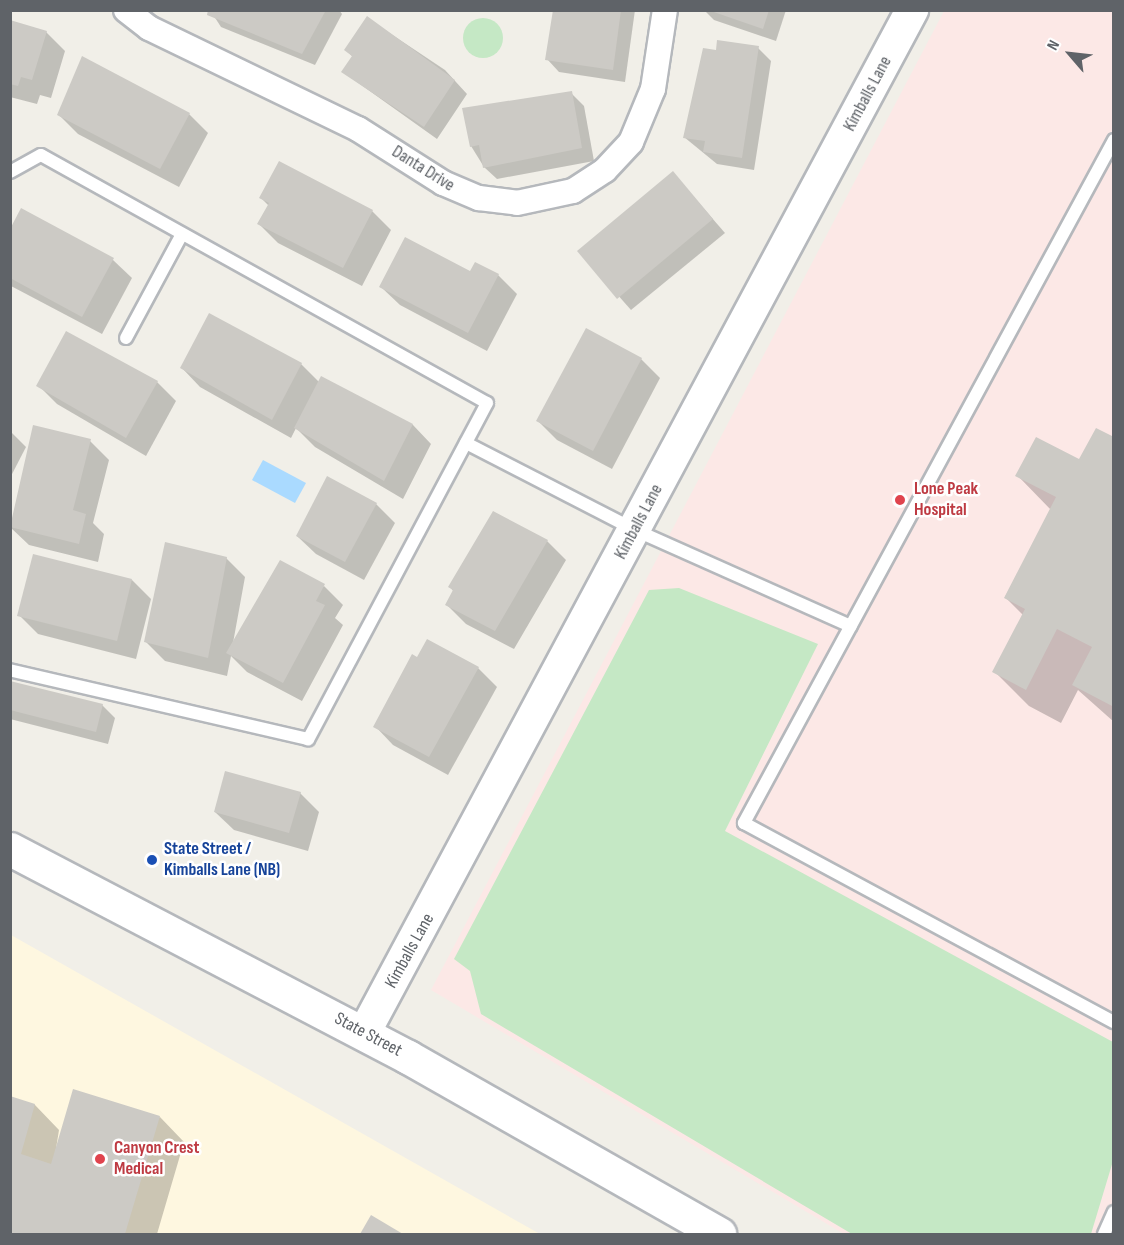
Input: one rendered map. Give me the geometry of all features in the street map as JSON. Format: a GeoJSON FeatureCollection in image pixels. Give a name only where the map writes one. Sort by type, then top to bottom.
{"type":"FeatureCollection","features":[{"type":"Feature","properties":{"kind":"main road","name":"State Street"},"geometry":{"type":"LineString","coordinates":[[10,849],[364,1033],[719,1234]]}},
{"type":"Feature","properties":{"kind":"street","name":"Danta Drive"},"geometry":{"type":"LineString","coordinates":[[126,10],[149,28],[358,129],[443,183],[479,198],[518,203],[573,190],[605,170],[631,142],[653,89],[664,10]]}},
{"type":"Feature","properties":{"kind":"street","name":"Kimballs Lane"},"geometry":{"type":"LineString","coordinates":[[364,1033],[912,10]]}},
{"type":"Feature","properties":{"kind":"lane"},"geometry":{"type":"LineString","coordinates":[[1113,140],[744,823],[1113,1022]]}},
{"type":"Feature","properties":{"kind":"lane"},"geometry":{"type":"LineString","coordinates":[[10,172],[40,155],[487,403],[308,739],[10,670]]}},
{"type":"Feature","properties":{"kind":"lane"},"geometry":{"type":"LineString","coordinates":[[126,338],[182,234]]}},
{"type":"Feature","properties":{"kind":"lane"},"geometry":{"type":"LineString","coordinates":[[466,443],[635,530],[851,626]]}},
{"type":"Feature","properties":{"kind":"lane"},"geometry":{"type":"LineString","coordinates":[[1104,1234],[1113,1212]]}},
{"type":"Feature","properties":{"kind":"shaded area","name":"Lone Peak Hospital"},"geometry":{"type":"Polygon","coordinates":[[[944,11],[1113,11],[1113,1234],[844,1234],[431,990],[944,11]]]}},
{"type":"Feature","properties":{"kind":"shaded area"},"geometry":{"type":"Polygon","coordinates":[[[11,935],[540,1234],[11,1234],[11,935]]]}},
{"type":"Feature","properties":{"kind":"green space"},"geometry":{"type":"Polygon","coordinates":[[[483,18],[491,19],[497,24],[502,30],[502,46],[497,52],[491,57],[483,58],[475,57],[469,52],[464,46],[463,38],[464,30],[469,24],[475,19],[483,18]]]}},
{"type":"Feature","properties":{"kind":"green space"},"geometry":{"type":"Polygon","coordinates":[[[679,588],[818,644],[725,831],[1113,1042],[1113,1161],[1091,1234],[852,1234],[481,1014],[470,971],[454,959],[649,590],[679,588]]]}},
{"type":"Feature","properties":{"kind":"water"},"geometry":{"type":"Polygon","coordinates":[[[263,460],[306,483],[295,503],[252,480],[263,460]]]}},
{"type":"Feature","properties":{"kind":"building"},"geometry":{"type":"Polygon","coordinates":[[[208,10],[326,10],[302,54],[207,15],[208,10]]]}},
{"type":"Feature","properties":{"kind":"building"},"geometry":{"type":"Polygon","coordinates":[[[553,10],[621,10],[613,70],[545,60],[553,10]]]}},
{"type":"Feature","properties":{"kind":"building"},"geometry":{"type":"Polygon","coordinates":[[[708,10],[769,10],[763,29],[708,10]]]}},
{"type":"Feature","properties":{"kind":"building"},"geometry":{"type":"Polygon","coordinates":[[[367,16],[455,80],[424,127],[341,72],[352,56],[344,50],[367,16]]]}},
{"type":"Feature","properties":{"kind":"building"},"geometry":{"type":"Polygon","coordinates":[[[10,20],[47,31],[32,80],[21,77],[18,86],[10,84],[10,20]]]}},
{"type":"Feature","properties":{"kind":"building"},"geometry":{"type":"Polygon","coordinates":[[[717,40],[759,46],[742,158],[703,152],[705,141],[683,138],[703,48],[716,50],[717,40]]]}},
{"type":"Feature","properties":{"kind":"building"},"geometry":{"type":"Polygon","coordinates":[[[82,56],[190,113],[160,169],[57,115],[82,56]]]}},
{"type":"Feature","properties":{"kind":"building"},"geometry":{"type":"Polygon","coordinates":[[[572,91],[582,148],[483,168],[479,145],[470,147],[462,108],[572,91]]]}},
{"type":"Feature","properties":{"kind":"building"},"geometry":{"type":"Polygon","coordinates":[[[279,161],[373,210],[343,268],[257,224],[269,203],[259,198],[279,161]]]}},
{"type":"Feature","properties":{"kind":"building"},"geometry":{"type":"Polygon","coordinates":[[[673,171],[713,219],[617,299],[577,251],[673,171]]]}},
{"type":"Feature","properties":{"kind":"building"},"geometry":{"type":"Polygon","coordinates":[[[21,208],[114,258],[82,317],[10,278],[10,229],[21,208]]]}},
{"type":"Feature","properties":{"kind":"building"},"geometry":{"type":"Polygon","coordinates":[[[405,237],[470,271],[475,262],[499,274],[468,333],[379,287],[405,237]]]}},
{"type":"Feature","properties":{"kind":"building"},"geometry":{"type":"Polygon","coordinates":[[[209,313],[302,363],[272,420],[180,368],[209,313]]]}},
{"type":"Feature","properties":{"kind":"building"},"geometry":{"type":"Polygon","coordinates":[[[586,328],[642,358],[593,451],[536,421],[586,328]]]}},
{"type":"Feature","properties":{"kind":"building"},"geometry":{"type":"Polygon","coordinates":[[[66,331],[158,381],[126,438],[36,386],[66,331]]]}},
{"type":"Feature","properties":{"kind":"building"},"geometry":{"type":"Polygon","coordinates":[[[321,376],[413,424],[384,481],[294,428],[321,376]]]}},
{"type":"Feature","properties":{"kind":"building"},"geometry":{"type":"Polygon","coordinates":[[[33,425],[91,439],[73,510],[86,514],[79,544],[10,527],[33,425]]]}},
{"type":"Feature","properties":{"kind":"building"},"geometry":{"type":"Polygon","coordinates":[[[1096,428],[1114,437],[1114,707],[1072,685],[1092,647],[1057,629],[1026,690],[992,672],[1025,609],[1004,598],[1056,497],[1015,476],[1036,437],[1079,459],[1096,428]]]}},
{"type":"Feature","properties":{"kind":"building"},"geometry":{"type":"Polygon","coordinates":[[[327,476],[377,503],[345,562],[296,536],[327,476]]]}},
{"type":"Feature","properties":{"kind":"building"},"geometry":{"type":"Polygon","coordinates":[[[493,511],[548,540],[495,631],[445,605],[453,590],[448,587],[493,511]]]}},
{"type":"Feature","properties":{"kind":"building"},"geometry":{"type":"Polygon","coordinates":[[[165,542],[227,557],[208,658],[144,642],[165,542]]]}},
{"type":"Feature","properties":{"kind":"building"},"geometry":{"type":"Polygon","coordinates":[[[33,554],[132,579],[117,641],[17,616],[33,554]]]}},
{"type":"Feature","properties":{"kind":"building"},"geometry":{"type":"Polygon","coordinates":[[[280,560],[325,584],[316,601],[325,605],[283,683],[226,653],[280,560]]]}},
{"type":"Feature","properties":{"kind":"building"},"geometry":{"type":"Polygon","coordinates":[[[427,639],[479,667],[429,757],[373,727],[412,654],[417,657],[427,639]]]}},
{"type":"Feature","properties":{"kind":"building"},"geometry":{"type":"Polygon","coordinates":[[[10,681],[103,704],[96,732],[10,710],[10,681]]]}},
{"type":"Feature","properties":{"kind":"building"},"geometry":{"type":"Polygon","coordinates":[[[225,771],[301,792],[289,833],[214,812],[225,771]]]}},
{"type":"Feature","properties":{"kind":"building","name":"Canyon Crest Medical"},"geometry":{"type":"Polygon","coordinates":[[[73,1089],[160,1116],[125,1234],[10,1234],[10,1096],[35,1104],[21,1154],[51,1164],[73,1089]]]}},
{"type":"Feature","properties":{"kind":"building"},"geometry":{"type":"Polygon","coordinates":[[[371,1215],[403,1234],[360,1234],[371,1215]]]}},
{"type":"Feature","properties":{"kind":"place","name":"Lone Peak Hospital"},"geometry":{"type":"Point","coordinates":[900,500]}},
{"type":"Feature","properties":{"kind":"place","name":"State Street / Kimballs Lane (NB)"},"geometry":{"type":"Point","coordinates":[152,860]}},
{"type":"Feature","properties":{"kind":"place","name":"Canyon Crest Medical"},"geometry":{"type":"Point","coordinates":[100,1159]}}]}
